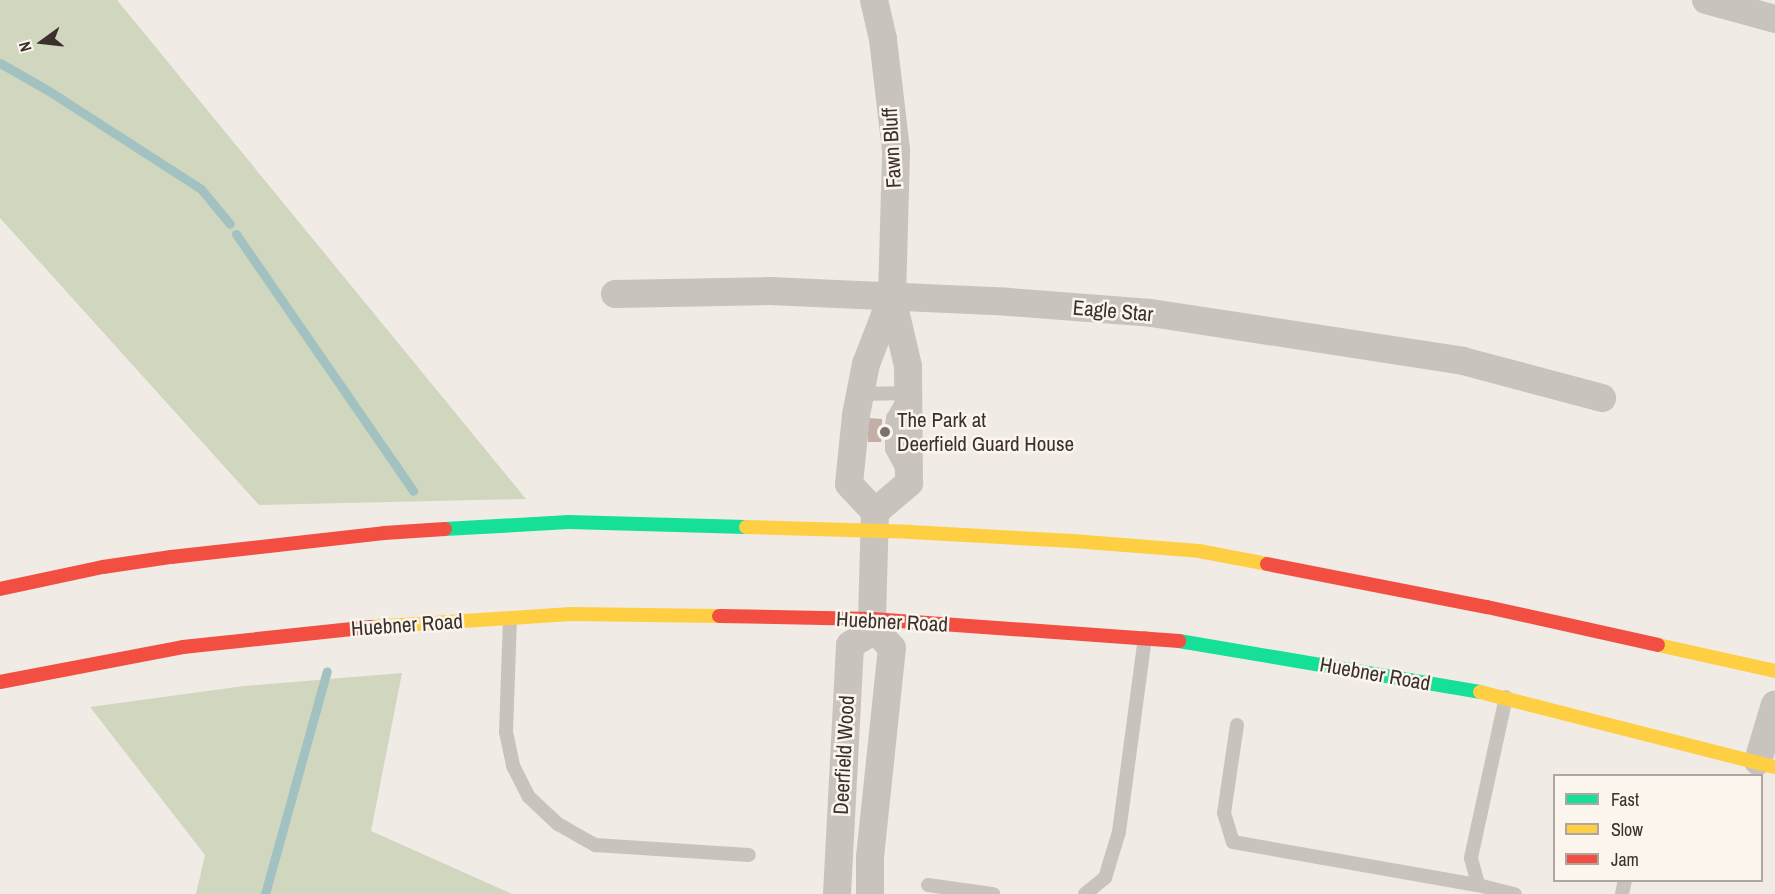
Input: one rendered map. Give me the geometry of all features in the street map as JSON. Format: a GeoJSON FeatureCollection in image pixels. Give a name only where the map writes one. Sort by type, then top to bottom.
{"type":"FeatureCollection","features":[{"type":"Feature","properties":{"kind":"main road"},"geometry":{"type":"LineString","coordinates":[[0,589],[103,567],[171,557],[384,533],[569,522],[874,522],[1200,551],[1487,607],[1775,671]]}},
{"type":"Feature","properties":{"kind":"main road","name":"Huebner Road"},"geometry":{"type":"LineString","coordinates":[[0,682],[120,657],[183,647],[391,625],[571,614],[874,625],[1189,642],[1506,697],[1766,764]]}},
{"type":"Feature","properties":{"kind":"street","name":"Fawn Bluff"},"geometry":{"type":"LineString","coordinates":[[874,0],[883,39],[896,150],[892,297],[908,366],[909,483]]}},
{"type":"Feature","properties":{"kind":"street"},"geometry":{"type":"LineString","coordinates":[[1706,0],[1775,19]]}},
{"type":"Feature","properties":{"kind":"street","name":"Eagle Star"},"geometry":{"type":"LineString","coordinates":[[615,294],[770,291],[1009,302],[1151,313],[1463,361],[1602,398]]}},
{"type":"Feature","properties":{"kind":"street","name":"Fawn Bluff"},"geometry":{"type":"LineString","coordinates":[[874,522],[849,484],[866,364],[892,297]]}},
{"type":"Feature","properties":{"kind":"street"},"geometry":{"type":"LineString","coordinates":[[874,625],[874,522],[909,483]]}},
{"type":"Feature","properties":{"kind":"street","name":"Deerfield Wood"},"geometry":{"type":"LineString","coordinates":[[837,894],[850,645],[874,625],[892,648],[870,857],[870,894]]}},
{"type":"Feature","properties":{"kind":"street"},"geometry":{"type":"LineString","coordinates":[[1766,764],[1775,704]]}},
{"type":"Feature","properties":{"kind":"lane"},"geometry":{"type":"LineString","coordinates":[[860,394],[908,393]]}},
{"type":"Feature","properties":{"kind":"lane"},"geometry":{"type":"LineString","coordinates":[[908,393],[893,418],[892,449],[909,483]]}},
{"type":"Feature","properties":{"kind":"lane"},"geometry":{"type":"LineString","coordinates":[[510,618],[506,732],[513,766],[530,797],[558,824],[595,845],[749,855]]}},
{"type":"Feature","properties":{"kind":"lane"},"geometry":{"type":"LineString","coordinates":[[1085,894],[1105,878],[1119,832],[1146,638]]}},
{"type":"Feature","properties":{"kind":"lane"},"geometry":{"type":"LineString","coordinates":[[1478,885],[1471,858],[1506,697]]}},
{"type":"Feature","properties":{"kind":"lane"},"geometry":{"type":"LineString","coordinates":[[1237,725],[1224,813],[1233,842],[1478,885],[1515,894]]}},
{"type":"Feature","properties":{"kind":"lane"},"geometry":{"type":"LineString","coordinates":[[928,885],[993,894]]}},
{"type":"Feature","properties":{"kind":"green space"},"geometry":{"type":"Polygon","coordinates":[[[0,0],[117,0],[526,499],[259,505],[0,218],[0,0]]]}},
{"type":"Feature","properties":{"kind":"green space"},"geometry":{"type":"Polygon","coordinates":[[[402,673],[371,831],[512,894],[196,894],[205,855],[90,707],[244,686],[402,673]]]}},
{"type":"Feature","properties":{"kind":"building","name":"The Park at Deerfield Guard House"},"geometry":{"type":"Polygon","coordinates":[[[868,418],[882,419],[882,427],[903,427],[902,438],[882,437],[881,442],[868,442],[868,418]]]}},
{"type":"Feature","properties":{"kind":"waterway"},"geometry":{"type":"LineString","coordinates":[[0,63],[49,91],[201,189],[230,224]]}},
{"type":"Feature","properties":{"kind":"waterway"},"geometry":{"type":"LineString","coordinates":[[236,234],[413,491]]}},
{"type":"Feature","properties":{"kind":"waterway"},"geometry":{"type":"LineString","coordinates":[[265,894],[327,671]]}},
{"type":"Feature","properties":{"kind":"traffic: fast"},"geometry":{"type":"LineString","coordinates":[[445,529],[569,522],[746,527]]}},
{"type":"Feature","properties":{"kind":"traffic: fast"},"geometry":{"type":"LineString","coordinates":[[1179,641],[1480,692]]}},
{"type":"Feature","properties":{"kind":"traffic: slow"},"geometry":{"type":"LineString","coordinates":[[746,527],[910,532],[1073,541],[1199,551],[1267,564]]}},
{"type":"Feature","properties":{"kind":"traffic: slow"},"geometry":{"type":"LineString","coordinates":[[371,627],[571,614],[719,616]]}},
{"type":"Feature","properties":{"kind":"traffic: slow"},"geometry":{"type":"LineString","coordinates":[[1658,645],[1775,671]]}},
{"type":"Feature","properties":{"kind":"traffic: slow"},"geometry":{"type":"LineString","coordinates":[[1480,692],[1775,767]]}},
{"type":"Feature","properties":{"kind":"traffic: jam"},"geometry":{"type":"LineString","coordinates":[[0,589],[103,567],[171,557],[384,533],[445,529]]}},
{"type":"Feature","properties":{"kind":"traffic: jam"},"geometry":{"type":"LineString","coordinates":[[1267,564],[1487,607],[1658,645]]}},
{"type":"Feature","properties":{"kind":"traffic: jam"},"geometry":{"type":"LineString","coordinates":[[719,616],[872,619],[1179,641]]}},
{"type":"Feature","properties":{"kind":"traffic: jam"},"geometry":{"type":"LineString","coordinates":[[0,682],[183,647],[371,627]]}},
{"type":"Feature","properties":{"kind":"place","name":"The Park at Deerfield Guard House"},"geometry":{"type":"Point","coordinates":[885,432]}}]}
